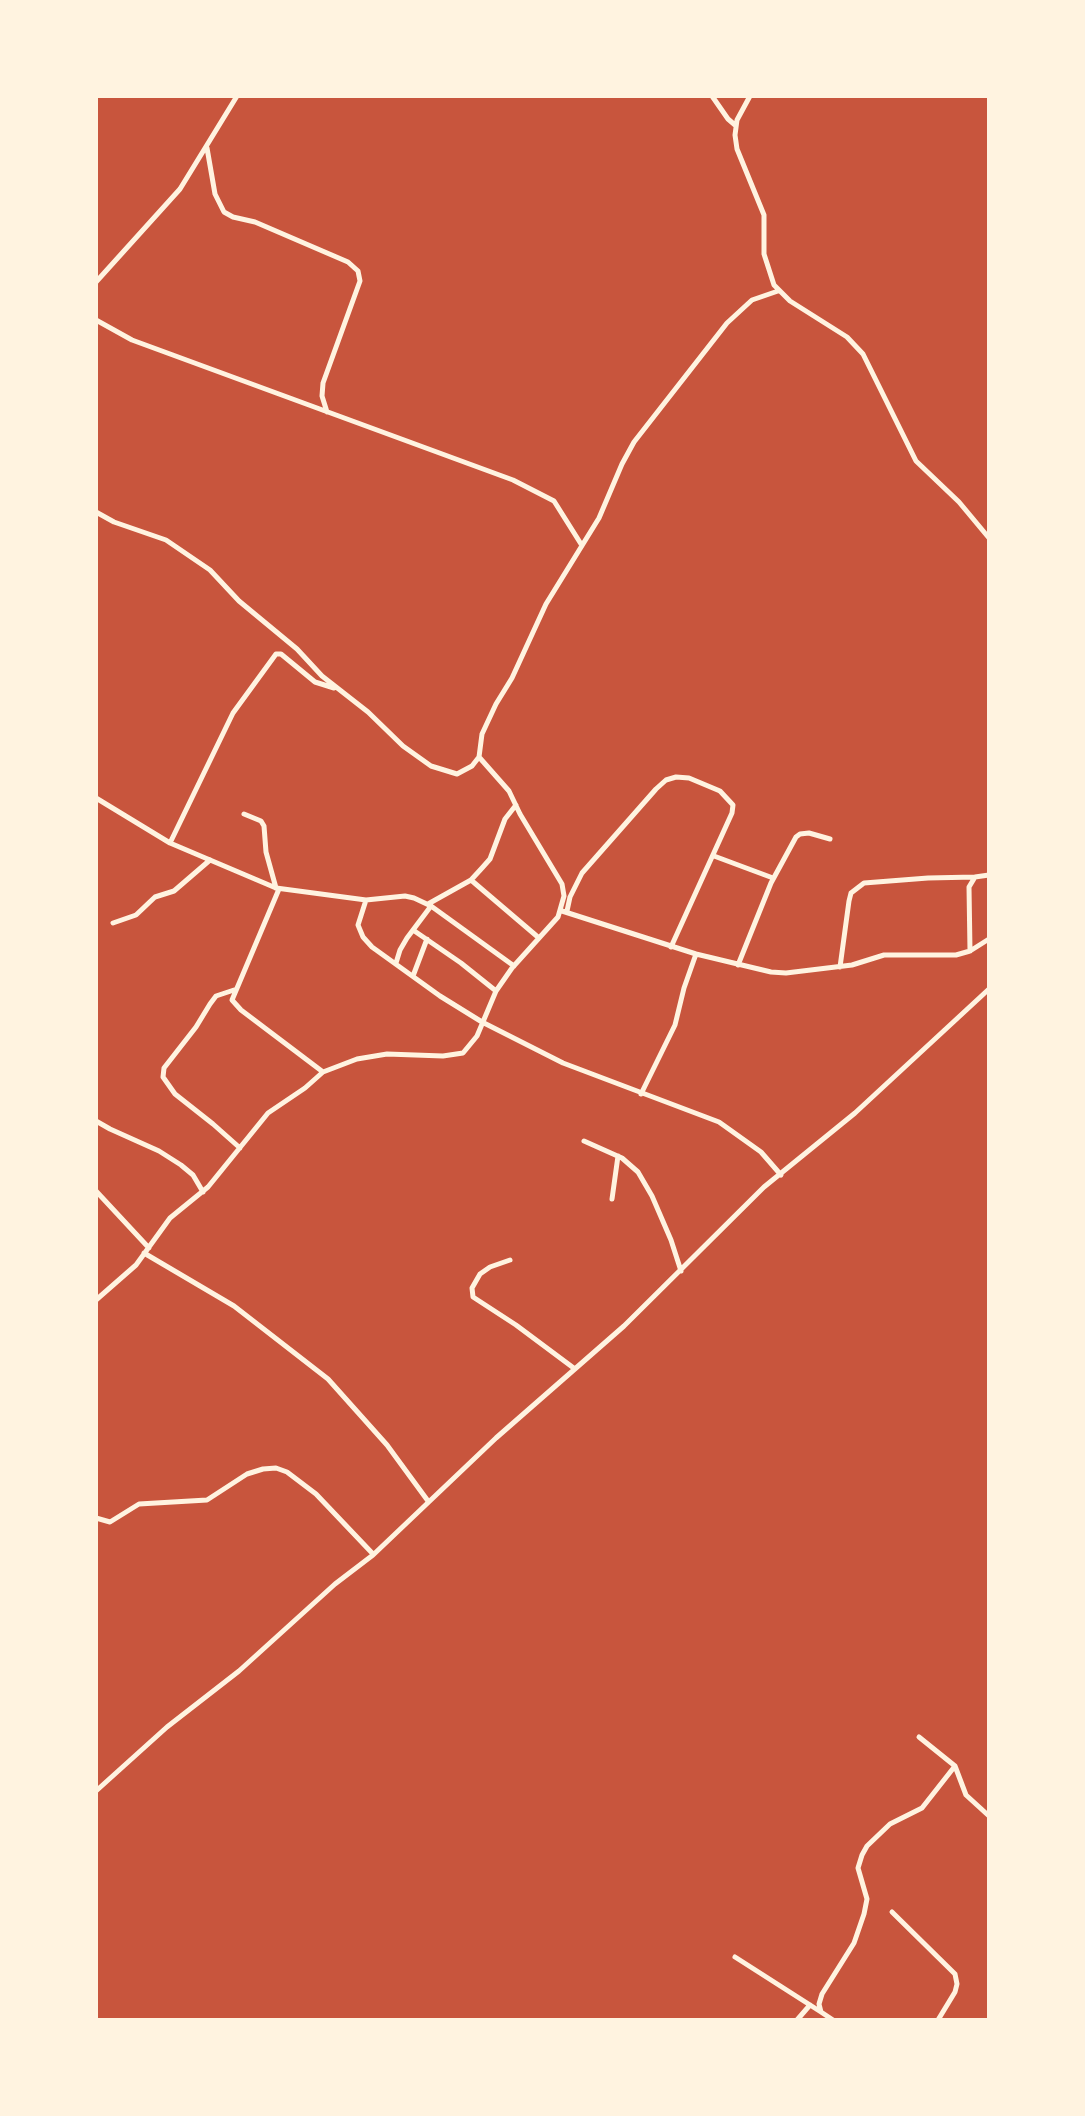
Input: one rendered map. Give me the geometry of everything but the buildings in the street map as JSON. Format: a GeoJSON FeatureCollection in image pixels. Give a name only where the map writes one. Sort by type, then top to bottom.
{"type":"FeatureCollection","features":[{"type":"Feature","properties":{"kind":"street"},"geometry":{"type":"LineString","coordinates":[[96,282],[172,200],[207,148],[237,96]]}},
{"type":"Feature","properties":{"kind":"street"},"geometry":{"type":"LineString","coordinates":[[712,96],[735,125]]}},
{"type":"Feature","properties":{"kind":"street"},"geometry":{"type":"LineString","coordinates":[[750,96],[735,125],[737,149],[764,215],[765,258],[778,291],[847,337],[863,354],[916,461],[989,538]]}},
{"type":"Feature","properties":{"kind":"street"},"geometry":{"type":"LineString","coordinates":[[207,148],[215,194],[224,212],[255,222],[348,262],[358,271],[360,281],[323,383],[322,396],[327,411]]}},
{"type":"Feature","properties":{"kind":"street"},"geometry":{"type":"LineString","coordinates":[[96,512],[114,522],[166,540],[211,570],[239,601],[297,649],[403,746],[431,766],[457,774],[472,766],[479,757],[487,722],[512,678],[546,604],[599,518],[634,442],[727,323],[752,300],[778,291]]}},
{"type":"Feature","properties":{"kind":"street"},"geometry":{"type":"LineString","coordinates":[[96,320],[132,340],[513,480],[554,501],[582,544]]}},
{"type":"Feature","properties":{"kind":"street"},"geometry":{"type":"LineString","coordinates":[[170,843],[233,713],[276,654],[281,654],[315,682],[337,688]]}},
{"type":"Feature","properties":{"kind":"street"},"geometry":{"type":"LineString","coordinates":[[479,757],[500,779],[562,884],[564,911]]}},
{"type":"Feature","properties":{"kind":"street"},"geometry":{"type":"LineString","coordinates":[[96,1300],[136,1265],[170,1218],[203,1192],[268,1113],[323,1072],[357,1059],[387,1054],[443,1056],[463,1053],[477,1036],[496,991],[514,966],[564,911],[582,873],[666,780],[676,777],[689,778],[720,791],[733,805],[729,822],[671,947]]}},
{"type":"Feature","properties":{"kind":"street"},"geometry":{"type":"LineString","coordinates":[[96,798],[170,843],[277,888],[366,900],[405,896],[429,905],[514,966]]}},
{"type":"Feature","properties":{"kind":"street"},"geometry":{"type":"LineString","coordinates":[[396,963],[400,950],[429,905],[471,880],[490,859],[505,819],[516,806]]}},
{"type":"Feature","properties":{"kind":"street"},"geometry":{"type":"LineString","coordinates":[[244,814],[261,821],[264,826],[267,852],[277,888],[232,1000],[241,1010],[323,1072]]}},
{"type":"Feature","properties":{"kind":"street"},"geometry":{"type":"LineString","coordinates":[[738,965],[773,878],[800,834],[809,832],[830,839]]}},
{"type":"Feature","properties":{"kind":"street"},"geometry":{"type":"LineString","coordinates":[[713,856],[773,878]]}},
{"type":"Feature","properties":{"kind":"street"},"geometry":{"type":"LineString","coordinates":[[113,923],[136,915],[152,899],[178,888],[210,860]]}},
{"type":"Feature","properties":{"kind":"street"},"geometry":{"type":"LineString","coordinates":[[840,967],[849,901],[852,893],[864,883],[989,874]]}},
{"type":"Feature","properties":{"kind":"street"},"geometry":{"type":"LineString","coordinates":[[970,950],[969,887],[975,877]]}},
{"type":"Feature","properties":{"kind":"street"},"geometry":{"type":"LineString","coordinates":[[471,880],[539,938]]}},
{"type":"Feature","properties":{"kind":"street"},"geometry":{"type":"LineString","coordinates":[[366,900],[358,925],[363,937],[372,947],[482,1022],[563,1063],[719,1122],[761,1152],[780,1175]]}},
{"type":"Feature","properties":{"kind":"street"},"geometry":{"type":"LineString","coordinates":[[564,911],[695,954],[786,973],[840,967],[884,955],[948,956],[970,950],[989,939]]}},
{"type":"Feature","properties":{"kind":"street"},"geometry":{"type":"LineString","coordinates":[[413,930],[461,962],[496,991]]}},
{"type":"Feature","properties":{"kind":"street"},"geometry":{"type":"LineString","coordinates":[[413,976],[426,939]]}},
{"type":"Feature","properties":{"kind":"street"},"geometry":{"type":"LineString","coordinates":[[641,1094],[675,1025],[695,954]]}},
{"type":"Feature","properties":{"kind":"street"},"geometry":{"type":"LineString","coordinates":[[96,1791],[167,1727],[239,1671],[373,1554],[681,1271],[764,1187],[881,1090],[989,989]]}},
{"type":"Feature","properties":{"kind":"street"},"geometry":{"type":"LineString","coordinates":[[234,990],[216,996],[164,1068],[163,1077],[175,1094],[200,1112],[240,1148]]}},
{"type":"Feature","properties":{"kind":"street"},"geometry":{"type":"LineString","coordinates":[[96,1121],[159,1151],[181,1165],[193,1175],[203,1192]]}},
{"type":"Feature","properties":{"kind":"street"},"geometry":{"type":"LineString","coordinates":[[584,1141],[631,1164],[646,1185],[671,1240],[681,1271]]}},
{"type":"Feature","properties":{"kind":"street"},"geometry":{"type":"LineString","coordinates":[[612,1199],[618,1156]]}},
{"type":"Feature","properties":{"kind":"street"},"geometry":{"type":"LineString","coordinates":[[96,1191],[147,1251],[234,1306],[328,1379],[387,1445],[428,1501]]}},
{"type":"Feature","properties":{"kind":"street"},"geometry":{"type":"LineString","coordinates":[[510,1260],[480,1274],[472,1288],[473,1297],[575,1369]]}},
{"type":"Feature","properties":{"kind":"street"},"geometry":{"type":"LineString","coordinates":[[96,1290],[104,1295]]}},
{"type":"Feature","properties":{"kind":"street"},"geometry":{"type":"LineString","coordinates":[[96,1518],[110,1522],[139,1504],[208,1500],[247,1474],[276,1468],[287,1472],[316,1494],[373,1554]]}},
{"type":"Feature","properties":{"kind":"street"},"geometry":{"type":"LineString","coordinates":[[919,1737],[955,1766],[966,1795],[989,1816]]}},
{"type":"Feature","properties":{"kind":"street"},"geometry":{"type":"LineString","coordinates":[[821,2012],[819,2004],[822,1994],[854,1943],[864,1914],[867,1899],[858,1868],[862,1855],[867,1846],[890,1824],[922,1808],[955,1766]]}},
{"type":"Feature","properties":{"kind":"street"},"geometry":{"type":"LineString","coordinates":[[892,1912],[955,1974],[955,1992],[938,2020]]}},
{"type":"Feature","properties":{"kind":"street"},"geometry":{"type":"LineString","coordinates":[[735,1957],[833,2020]]}},
{"type":"Feature","properties":{"kind":"street"},"geometry":{"type":"LineString","coordinates":[[797,2020],[810,2005]]}}]}
